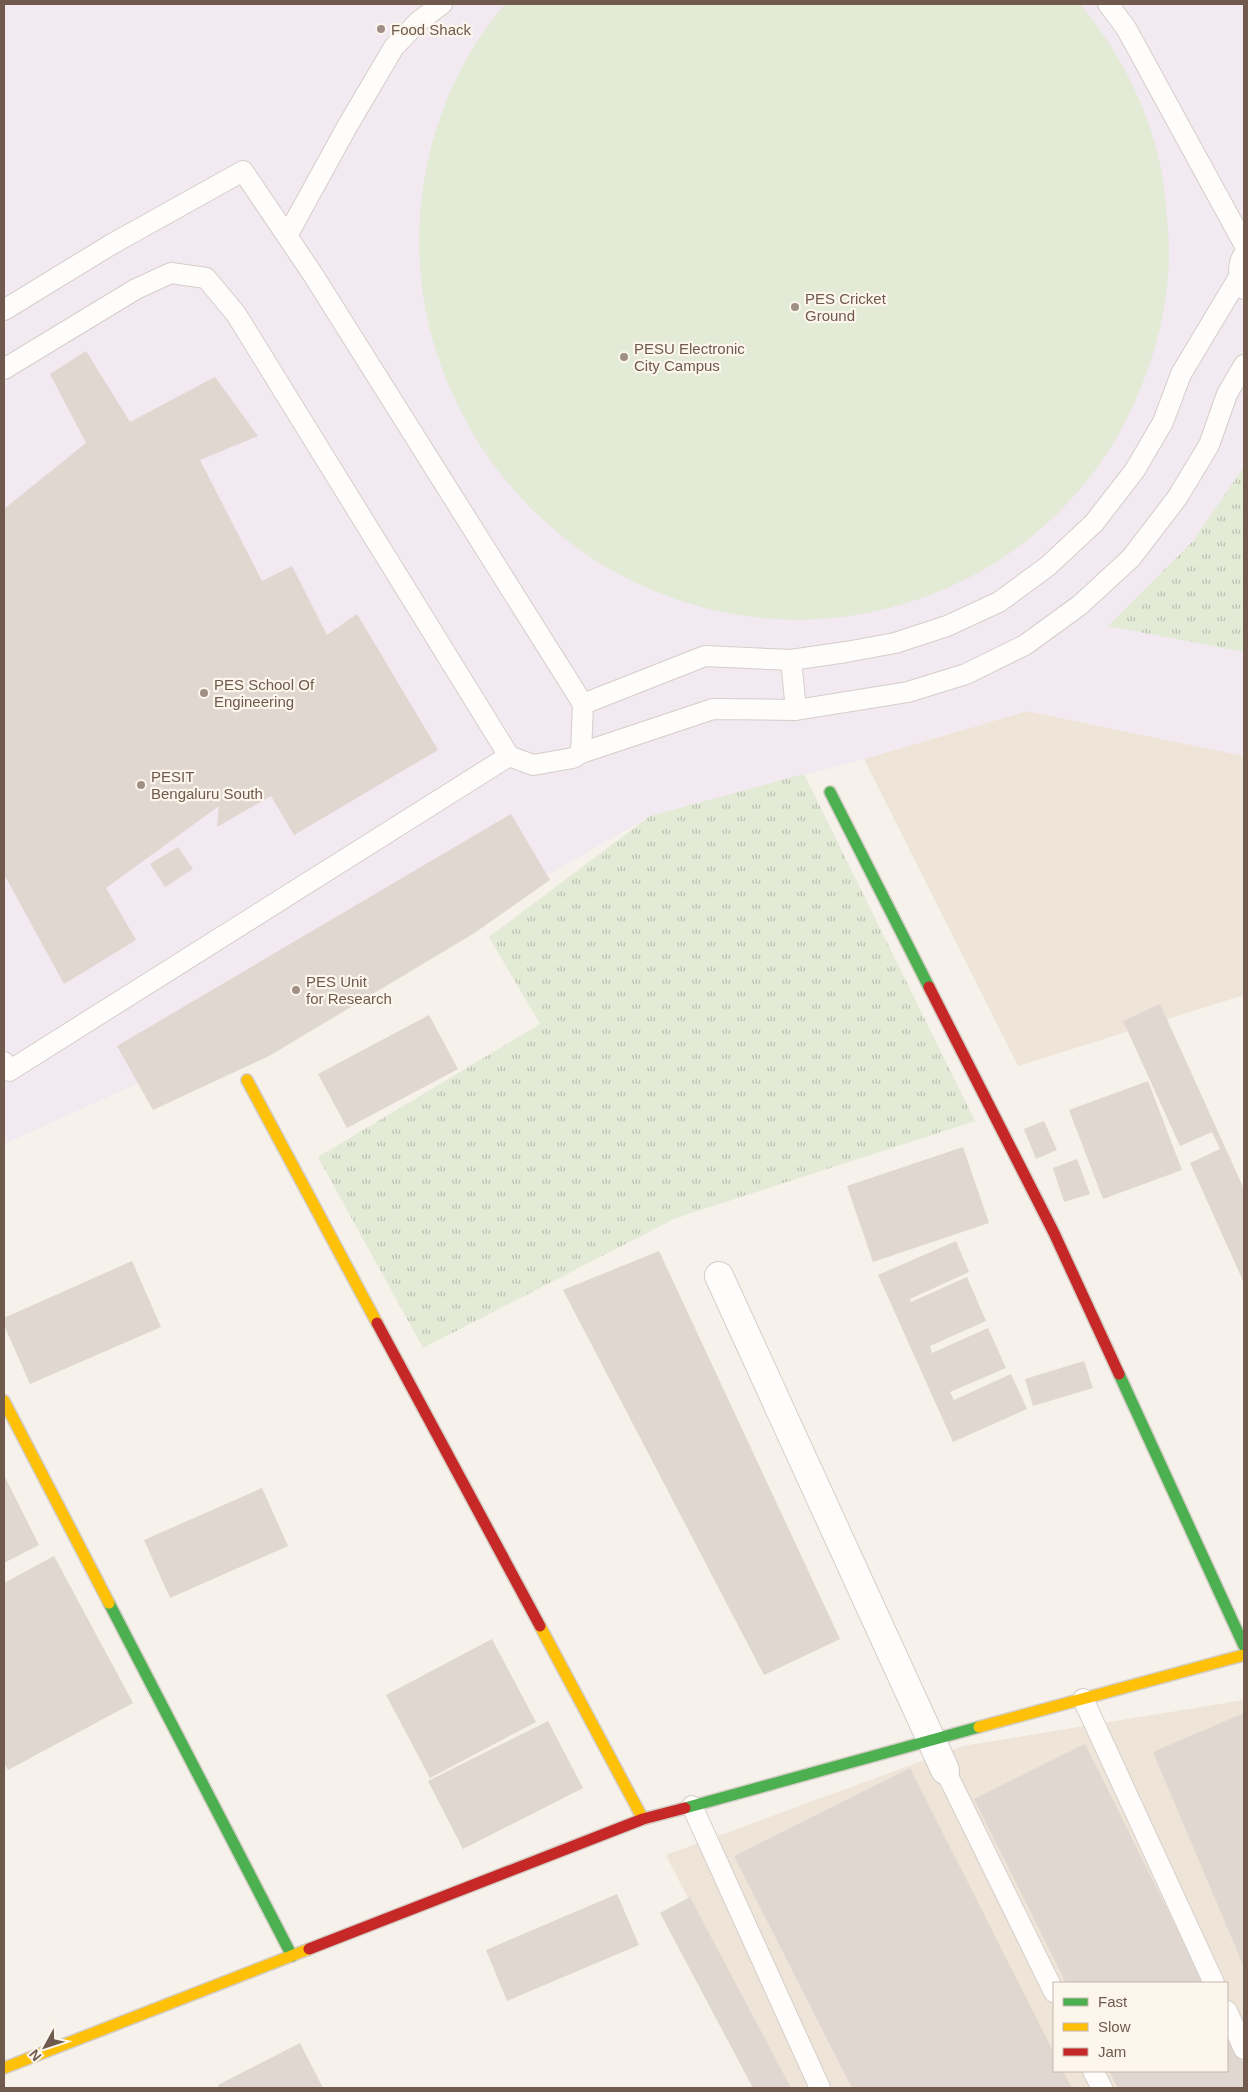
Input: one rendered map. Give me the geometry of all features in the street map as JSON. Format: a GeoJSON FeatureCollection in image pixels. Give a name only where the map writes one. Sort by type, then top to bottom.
{"type":"FeatureCollection","features":[{"type":"Feature","properties":{"kind":"street"},"geometry":{"type":"LineString","coordinates":[[830,792],[1054,1234],[1244,1646]]}},
{"type":"Feature","properties":{"kind":"street"},"geometry":{"type":"LineString","coordinates":[[247,1080],[643,1819]]}},
{"type":"Feature","properties":{"kind":"street"},"geometry":{"type":"LineString","coordinates":[[719,1276],[930,1741],[945,1770]]}},
{"type":"Feature","properties":{"kind":"street"},"geometry":{"type":"LineString","coordinates":[[4,1401],[292,1956]]}},
{"type":"Feature","properties":{"kind":"street"},"geometry":{"type":"LineString","coordinates":[[4,2068],[643,1819],[1244,1655]]}},
{"type":"Feature","properties":{"kind":"lane"},"geometry":{"type":"LineString","coordinates":[[287,236],[348,124],[394,47],[419,21],[442,4]]}},
{"type":"Feature","properties":{"kind":"lane"},"geometry":{"type":"LineString","coordinates":[[1108,4],[1126,28],[1244,244]]}},
{"type":"Feature","properties":{"kind":"lane"},"geometry":{"type":"LineString","coordinates":[[4,310],[112,244],[243,171],[287,236],[583,704],[581,753]]}},
{"type":"Feature","properties":{"kind":"lane"},"geometry":{"type":"LineString","coordinates":[[583,704],[705,656],[791,660],[895,643],[947,626],[999,602],[1048,566],[1094,523],[1135,470],[1163,422],[1181,374],[1242,283],[1239,268],[1244,254]]}},
{"type":"Feature","properties":{"kind":"lane"},"geometry":{"type":"LineString","coordinates":[[4,368],[136,289],[171,273],[206,278],[236,314],[509,756],[533,765],[573,758],[581,753],[714,709],[796,710],[908,692],[966,674],[1025,645],[1080,605],[1131,558],[1176,498],[1209,445],[1227,394],[1244,365]]}},
{"type":"Feature","properties":{"kind":"lane"},"geometry":{"type":"LineString","coordinates":[[791,660],[796,710]]}},
{"type":"Feature","properties":{"kind":"lane"},"geometry":{"type":"LineString","coordinates":[[4,1062],[9,1071],[509,756]]}},
{"type":"Feature","properties":{"kind":"lane"},"geometry":{"type":"LineString","coordinates":[[1083,1699],[1214,1982]]}},
{"type":"Feature","properties":{"kind":"lane"},"geometry":{"type":"LineString","coordinates":[[945,1770],[1053,1990]]}},
{"type":"Feature","properties":{"kind":"lane"},"geometry":{"type":"LineString","coordinates":[[692,1806],[820,2088]]}},
{"type":"Feature","properties":{"kind":"lane"},"geometry":{"type":"LineString","coordinates":[[1228,2013],[1244,2049]]}},
{"type":"Feature","properties":{"kind":"lane"},"geometry":{"type":"LineString","coordinates":[[1094,2072],[1102,2088]]}},
{"type":"Feature","properties":{"kind":"shaded area","name":"PESU Electronic City Campus"},"geometry":{"type":"Polygon","coordinates":[[[4,4],[1244,4],[1244,756],[1027,711],[864,759],[650,816],[369,979],[4,1144],[4,4]]]}},
{"type":"Feature","properties":{"kind":"shaded area"},"geometry":{"type":"Polygon","coordinates":[[[1027,711],[1244,756],[1244,995],[1018,1066],[864,759],[1027,711]]]}},
{"type":"Feature","properties":{"kind":"shaded area"},"geometry":{"type":"Polygon","coordinates":[[[1244,1700],[1244,2088],[784,2088],[666,1855],[963,1746],[1244,1700]]]}},
{"type":"Feature","properties":{"kind":"green space","name":"PES Cricket Ground"},"geometry":{"type":"Polygon","coordinates":[[[505,4],[1080,4],[1094,21],[1119,59],[1147,120],[1163,180],[1169,254],[1168,277],[1161,324],[1148,369],[1140,391],[1118,435],[1090,478],[1055,516],[1036,533],[995,563],[911,602],[825,619],[740,615],[659,593],[585,553],[520,497],[469,426],[433,341],[423,297],[419,253],[421,208],[427,163],[439,120],[456,79],[478,40],[505,4]]]}},
{"type":"Feature","properties":{"kind":"green space"},"geometry":{"type":"Polygon","coordinates":[[[1244,467],[1244,652],[1108,626],[1192,542],[1244,467]]]}},
{"type":"Feature","properties":{"kind":"green space"},"geometry":{"type":"Polygon","coordinates":[[[804,774],[975,1121],[676,1218],[423,1348],[318,1157],[540,1024],[489,937],[650,816],[804,774]]]}},
{"type":"Feature","properties":{"kind":"building","name":"PES School Of Engineering"},"geometry":{"type":"Polygon","coordinates":[[[86,351],[130,422],[215,377],[258,436],[200,460],[262,581],[292,566],[327,635],[357,614],[438,750],[294,835],[271,796],[217,827],[219,806],[106,888],[136,940],[64,984],[4,874],[4,509],[86,443],[50,374],[86,351]]]}},
{"type":"Feature","properties":{"kind":"building","name":"PES Unit for Research"},"geometry":{"type":"Polygon","coordinates":[[[511,814],[550,880],[473,934],[269,1056],[153,1110],[117,1046],[511,814]]]}},
{"type":"Feature","properties":{"kind":"building"},"geometry":{"type":"Polygon","coordinates":[[[178,847],[193,869],[165,887],[150,864],[178,847]]]}},
{"type":"Feature","properties":{"kind":"building"},"geometry":{"type":"Polygon","coordinates":[[[1160,1004],[1244,1189],[1244,1283],[1190,1163],[1220,1149],[1212,1132],[1180,1146],[1123,1021],[1160,1004]]]}},
{"type":"Feature","properties":{"kind":"building"},"geometry":{"type":"Polygon","coordinates":[[[429,1015],[458,1069],[347,1128],[318,1074],[429,1015]]]}},
{"type":"Feature","properties":{"kind":"building"},"geometry":{"type":"Polygon","coordinates":[[[1148,1081],[1182,1170],[1103,1199],[1069,1110],[1148,1081]]]}},
{"type":"Feature","properties":{"kind":"building"},"geometry":{"type":"Polygon","coordinates":[[[1044,1121],[1057,1150],[1036,1159],[1024,1129],[1044,1121]]]}},
{"type":"Feature","properties":{"kind":"building"},"geometry":{"type":"Polygon","coordinates":[[[963,1147],[989,1223],[873,1262],[847,1186],[963,1147]]]}},
{"type":"Feature","properties":{"kind":"building"},"geometry":{"type":"Polygon","coordinates":[[[1077,1159],[1090,1194],[1064,1202],[1053,1168],[1077,1159]]]}},
{"type":"Feature","properties":{"kind":"building"},"geometry":{"type":"Polygon","coordinates":[[[956,1241],[969,1272],[910,1299],[911,1302],[967,1277],[986,1321],[930,1346],[932,1353],[988,1328],[1006,1368],[950,1392],[954,1400],[1011,1374],[1027,1409],[953,1442],[878,1275],[956,1241]]]}},
{"type":"Feature","properties":{"kind":"building"},"geometry":{"type":"Polygon","coordinates":[[[659,1251],[840,1639],[764,1675],[563,1290],[659,1251]]]}},
{"type":"Feature","properties":{"kind":"building"},"geometry":{"type":"Polygon","coordinates":[[[132,1261],[161,1327],[30,1384],[4,1325],[4,1318],[132,1261]]]}},
{"type":"Feature","properties":{"kind":"building"},"geometry":{"type":"Polygon","coordinates":[[[1084,1361],[1093,1388],[1033,1406],[1025,1379],[1084,1361]]]}},
{"type":"Feature","properties":{"kind":"building"},"geometry":{"type":"Polygon","coordinates":[[[4,1475],[39,1545],[4,1563],[4,1475]]]}},
{"type":"Feature","properties":{"kind":"building"},"geometry":{"type":"Polygon","coordinates":[[[262,1488],[288,1546],[170,1598],[144,1540],[262,1488]]]}},
{"type":"Feature","properties":{"kind":"building"},"geometry":{"type":"Polygon","coordinates":[[[54,1556],[133,1703],[8,1770],[4,1763],[4,1583],[54,1556]]]}},
{"type":"Feature","properties":{"kind":"building"},"geometry":{"type":"Polygon","coordinates":[[[492,1639],[536,1722],[430,1778],[386,1695],[492,1639]]]}},
{"type":"Feature","properties":{"kind":"building"},"geometry":{"type":"Polygon","coordinates":[[[1244,1713],[1244,1967],[1153,1752],[1244,1713]]]}},
{"type":"Feature","properties":{"kind":"building"},"geometry":{"type":"Polygon","coordinates":[[[548,1721],[583,1788],[463,1849],[428,1781],[548,1721]]]}},
{"type":"Feature","properties":{"kind":"building"},"geometry":{"type":"Polygon","coordinates":[[[1085,1744],[1204,1982],[1066,1982],[974,1799],[1085,1744]]]}},
{"type":"Feature","properties":{"kind":"building"},"geometry":{"type":"Polygon","coordinates":[[[910,1768],[1053,2051],[1053,2072],[1064,2072],[1072,2088],[852,2088],[734,1856],[910,1768]]]}},
{"type":"Feature","properties":{"kind":"building"},"geometry":{"type":"Polygon","coordinates":[[[617,1894],[639,1945],[507,2001],[486,1950],[617,1894]]]}},
{"type":"Feature","properties":{"kind":"building"},"geometry":{"type":"Polygon","coordinates":[[[690,1897],[791,2088],[753,2088],[660,1913],[690,1897]]]}},
{"type":"Feature","properties":{"kind":"building"},"geometry":{"type":"Polygon","coordinates":[[[1228,2032],[1244,2065],[1244,2088],[1118,2088],[1110,2072],[1228,2072],[1228,2032]]]}},
{"type":"Feature","properties":{"kind":"building"},"geometry":{"type":"Polygon","coordinates":[[[300,2043],[323,2088],[219,2088],[218,2085],[300,2043]]]}},
{"type":"Feature","properties":{"kind":"traffic: fast"},"geometry":{"type":"LineString","coordinates":[[830,792],[929,987]]}},
{"type":"Feature","properties":{"kind":"traffic: fast"},"geometry":{"type":"LineString","coordinates":[[1119,1374],[1244,1646]]}},
{"type":"Feature","properties":{"kind":"traffic: fast"},"geometry":{"type":"LineString","coordinates":[[109,1603],[292,1956]]}},
{"type":"Feature","properties":{"kind":"traffic: fast"},"geometry":{"type":"LineString","coordinates":[[685,1808],[979,1727]]}},
{"type":"Feature","properties":{"kind":"traffic: slow"},"geometry":{"type":"LineString","coordinates":[[247,1080],[377,1323]]}},
{"type":"Feature","properties":{"kind":"traffic: slow"},"geometry":{"type":"LineString","coordinates":[[4,1401],[109,1603]]}},
{"type":"Feature","properties":{"kind":"traffic: slow"},"geometry":{"type":"LineString","coordinates":[[540,1626],[643,1819]]}},
{"type":"Feature","properties":{"kind":"traffic: slow"},"geometry":{"type":"LineString","coordinates":[[979,1727],[1244,1655]]}},
{"type":"Feature","properties":{"kind":"traffic: slow"},"geometry":{"type":"LineString","coordinates":[[4,2068],[309,1949]]}},
{"type":"Feature","properties":{"kind":"traffic: jam"},"geometry":{"type":"LineString","coordinates":[[929,987],[1054,1233],[1119,1374]]}},
{"type":"Feature","properties":{"kind":"traffic: jam"},"geometry":{"type":"LineString","coordinates":[[377,1323],[540,1626]]}},
{"type":"Feature","properties":{"kind":"traffic: jam"},"geometry":{"type":"LineString","coordinates":[[309,1949],[643,1819],[685,1808]]}},
{"type":"Feature","properties":{"kind":"place","name":"Food Shack"},"geometry":{"type":"Point","coordinates":[381,29]}},
{"type":"Feature","properties":{"kind":"place","name":"PES Cricket Ground"},"geometry":{"type":"Point","coordinates":[795,307]}},
{"type":"Feature","properties":{"kind":"place","name":"PESU Electronic City Campus"},"geometry":{"type":"Point","coordinates":[624,357]}},
{"type":"Feature","properties":{"kind":"place","name":"PES School Of Engineering"},"geometry":{"type":"Point","coordinates":[204,693]}},
{"type":"Feature","properties":{"kind":"place","name":"PESIT Bengaluru South"},"geometry":{"type":"Point","coordinates":[141,785]}},
{"type":"Feature","properties":{"kind":"place","name":"PES Unit for Research"},"geometry":{"type":"Point","coordinates":[296,990]}}]}
